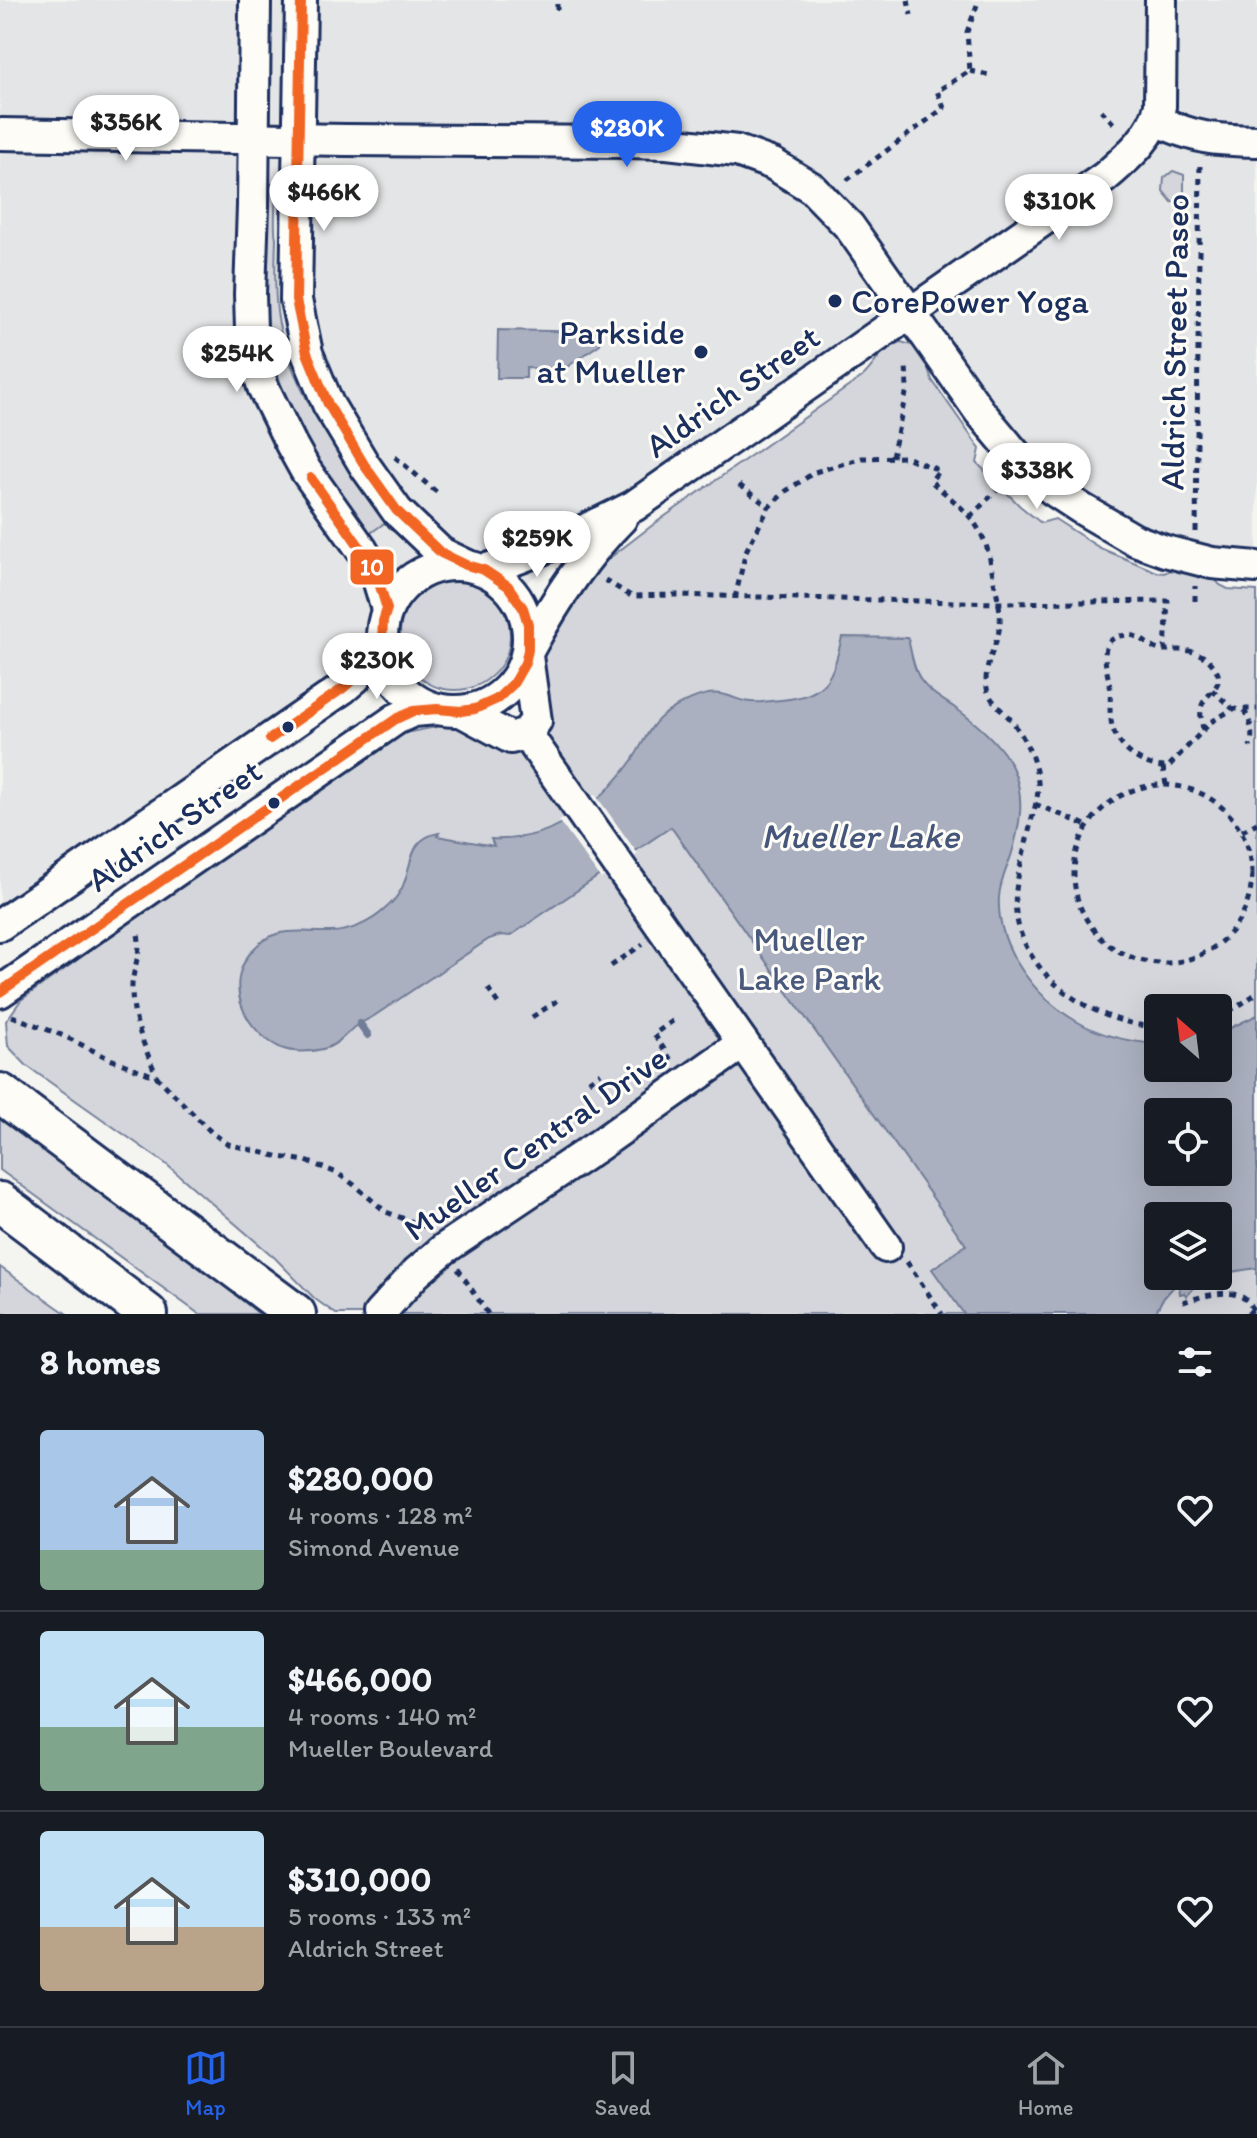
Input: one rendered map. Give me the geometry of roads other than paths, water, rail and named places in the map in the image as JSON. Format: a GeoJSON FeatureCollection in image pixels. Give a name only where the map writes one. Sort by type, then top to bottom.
{"type":"FeatureCollection","features":[{"type":"Feature","properties":{"kind":"main road"},"geometry":{"type":"LineString","coordinates":[[0,1093],[296,1314]]}},
{"type":"Feature","properties":{"kind":"main road"},"geometry":{"type":"LineString","coordinates":[[0,1202],[148,1314]]}},
{"type":"Feature","properties":{"kind":"street"},"geometry":{"type":"LineString","coordinates":[[255,0],[251,330],[263,387],[306,471],[377,576],[387,609]]}},
{"type":"Feature","properties":{"kind":"street"},"geometry":{"type":"LineString","coordinates":[[301,0],[296,300],[307,353],[328,404],[365,466],[397,511],[441,553],[475,567],[497,577],[508,586],[523,608],[528,624],[536,721],[526,733],[511,738],[449,710],[416,700],[399,686],[386,664],[383,621],[400,589],[420,573],[449,564],[475,567]]}},
{"type":"Feature","properties":{"kind":"street"},"geometry":{"type":"LineString","coordinates":[[1161,0],[1160,106],[1157,120],[1200,137],[1257,141]]}},
{"type":"Feature","properties":{"kind":"street","name":"Aldrich Street"},"geometry":{"type":"LineString","coordinates":[[475,567],[522,557],[634,506],[1105,177],[1138,146],[1157,120]]}},
{"type":"Feature","properties":{"kind":"street"},"geometry":{"type":"LineString","coordinates":[[0,134],[653,142],[737,151],[773,164],[812,188],[849,226],[987,422],[1026,467],[1053,490],[1135,540],[1212,563],[1257,567]]}},
{"type":"Feature","properties":{"kind":"street","name":"Aldrich Street"},"geometry":{"type":"LineString","coordinates":[[528,653],[546,618],[586,559],[634,506]]}},
{"type":"Feature","properties":{"kind":"street","name":"Aldrich Street"},"geometry":{"type":"LineString","coordinates":[[0,925],[342,689],[356,677],[382,641]]}},
{"type":"Feature","properties":{"kind":"street"},"geometry":{"type":"LineString","coordinates":[[449,710],[475,709],[497,699],[513,684],[528,653]]}},
{"type":"Feature","properties":{"kind":"street","name":"Aldrich Street"},"geometry":{"type":"LineString","coordinates":[[4,1003],[396,719],[413,711],[449,710]]}},
{"type":"Feature","properties":{"kind":"street"},"geometry":{"type":"LineString","coordinates":[[526,733],[743,1043],[893,1250]]}},
{"type":"Feature","properties":{"kind":"street","name":"Mueller Central Drive"},"geometry":{"type":"LineString","coordinates":[[379,1314],[416,1273],[444,1249],[743,1043]]}},
{"type":"Feature","properties":{"kind":"water"},"geometry":{"type":"Polygon","coordinates":[[[498,330],[600,332],[600,344],[564,369],[526,368],[526,378],[497,378],[498,330]]]}},
{"type":"Feature","properties":{"kind":"water","name":"Mueller Lake"},"geometry":{"type":"Polygon","coordinates":[[[842,637],[908,638],[912,659],[924,684],[981,728],[1008,759],[1020,800],[1019,823],[999,897],[1000,916],[1011,952],[1033,984],[1061,1011],[1095,1031],[1144,1042],[1144,1082],[1232,1082],[1232,1027],[1257,1015],[1257,1268],[1232,1272],[1232,1202],[1144,1202],[1144,1290],[1171,1290],[1155,1314],[964,1314],[932,1269],[966,1245],[671,827],[510,936],[489,939],[355,1026],[332,1046],[308,1051],[286,1050],[268,1040],[248,1019],[239,993],[239,979],[251,952],[269,937],[278,934],[338,932],[373,918],[399,893],[416,847],[429,836],[439,833],[437,836],[494,846],[491,839],[534,834],[554,827],[572,818],[605,792],[633,759],[655,723],[671,710],[707,694],[754,702],[796,698],[809,694],[825,683],[835,664],[842,637]]]}},
{"type":"Feature","properties":{"kind":"water","name":"Mueller Lake"},"geometry":{"type":"Polygon","coordinates":[[[1180,1290],[1192,1290],[1187,1296],[1180,1294],[1180,1290]]]}},
{"type":"Feature","properties":{"kind":"waterway"},"geometry":{"type":"LineString","coordinates":[[360,1024],[368,1035]]}},
{"type":"Feature","properties":{"kind":"place","name":"CorePower Yoga"},"geometry":{"type":"Point","coordinates":[835,301]}},
{"type":"Feature","properties":{"kind":"place","name":"Parkside at Mueller"},"geometry":{"type":"Point","coordinates":[701,352]}},
{"type":"Feature","properties":{"kind":"park label","name":"Mueller Lake Park"},"geometry":{"type":"Point","coordinates":[809,958]}}]}
